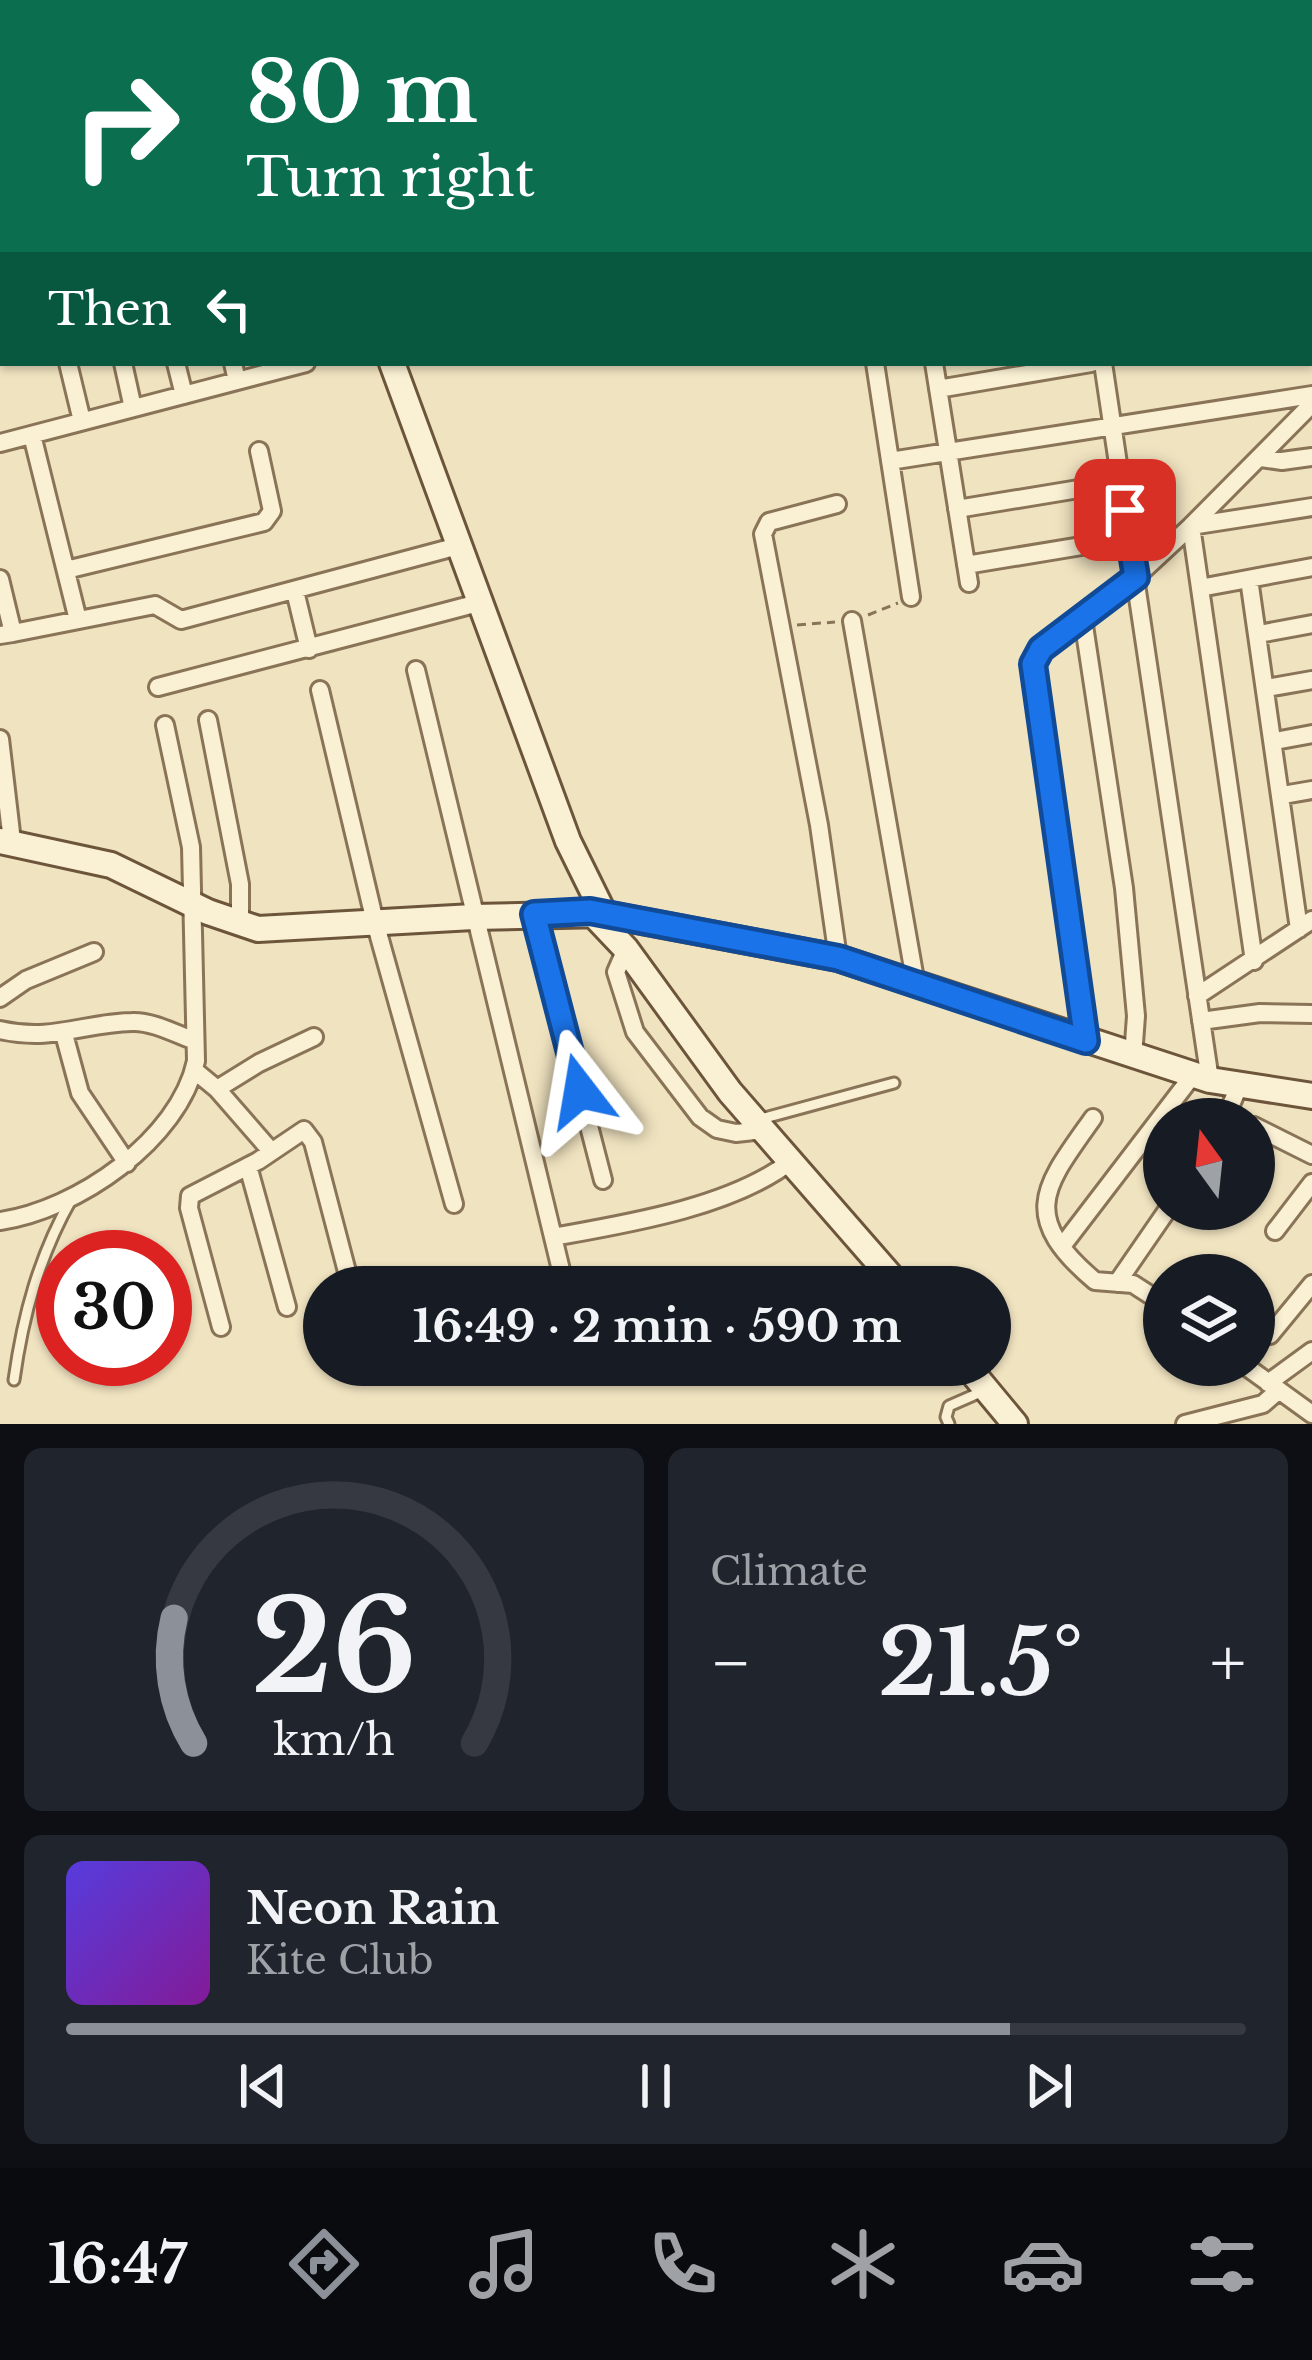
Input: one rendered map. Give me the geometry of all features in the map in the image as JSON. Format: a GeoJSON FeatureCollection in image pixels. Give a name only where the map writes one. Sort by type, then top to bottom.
{"type":"FeatureCollection","features":[{"type":"Feature","properties":{"kind":"main road"},"geometry":{"type":"LineString","coordinates":[[393,366],[597,913],[716,1073],[882,1266]]}},
{"type":"Feature","properties":{"kind":"main road"},"geometry":{"type":"LineString","coordinates":[[6,841],[111,866],[258,929],[597,913],[838,958],[1201,1078],[1312,1096]]}},
{"type":"Feature","properties":{"kind":"main road"},"geometry":{"type":"LineString","coordinates":[[984,1386],[1016,1424]]}},
{"type":"Feature","properties":{"kind":"street"},"geometry":{"type":"LineString","coordinates":[[69,366],[82,422]]}},
{"type":"Feature","properties":{"kind":"street"},"geometry":{"type":"LineString","coordinates":[[124,366],[134,408]]}},
{"type":"Feature","properties":{"kind":"street"},"geometry":{"type":"LineString","coordinates":[[177,366],[184,395]]}},
{"type":"Feature","properties":{"kind":"street"},"geometry":{"type":"LineString","coordinates":[[0,443],[184,395],[235,372],[280,366]]}},
{"type":"Feature","properties":{"kind":"street"},"geometry":{"type":"LineString","coordinates":[[875,366],[911,597]]}},
{"type":"Feature","properties":{"kind":"street"},"geometry":{"type":"LineString","coordinates":[[934,366],[968,574],[1130,538]]}},
{"type":"Feature","properties":{"kind":"street"},"geometry":{"type":"LineString","coordinates":[[1063,1245],[1201,1078],[1201,1022],[1102,366]]}},
{"type":"Feature","properties":{"kind":"street"},"geometry":{"type":"LineString","coordinates":[[938,389],[993,371],[1047,367]]}},
{"type":"Feature","properties":{"kind":"street"},"geometry":{"type":"LineString","coordinates":[[890,461],[1312,395]]}},
{"type":"Feature","properties":{"kind":"street"},"geometry":{"type":"LineString","coordinates":[[1086,1041],[1033,664],[1041,649],[1136,577],[1191,526],[1312,404]]}},
{"type":"Feature","properties":{"kind":"street"},"geometry":{"type":"LineString","coordinates":[[32,434],[78,620]]}},
{"type":"Feature","properties":{"kind":"street"},"geometry":{"type":"LineString","coordinates":[[65,570],[264,522],[272,511],[259,451]]}},
{"type":"Feature","properties":{"kind":"street"},"geometry":{"type":"LineString","coordinates":[[1261,458],[1312,457]]}},
{"type":"Feature","properties":{"kind":"street"},"geometry":{"type":"LineString","coordinates":[[957,509],[1121,482]]}},
{"type":"Feature","properties":{"kind":"street"},"geometry":{"type":"LineString","coordinates":[[837,504],[769,522],[763,534],[819,825],[838,958]]}},
{"type":"Feature","properties":{"kind":"street"},"geometry":{"type":"LineString","coordinates":[[1191,526],[1312,507]]}},
{"type":"Feature","properties":{"kind":"street"},"geometry":{"type":"LineString","coordinates":[[1191,526],[1254,961]]}},
{"type":"Feature","properties":{"kind":"street"},"geometry":{"type":"LineString","coordinates":[[0,579],[7,634],[155,605],[181,620],[458,545]]}},
{"type":"Feature","properties":{"kind":"street"},"geometry":{"type":"LineString","coordinates":[[1200,588],[1312,567]]}},
{"type":"Feature","properties":{"kind":"street"},"geometry":{"type":"LineString","coordinates":[[1197,996],[1306,925],[1289,846],[1249,579]]}},
{"type":"Feature","properties":{"kind":"street"},"geometry":{"type":"LineString","coordinates":[[295,592],[309,649]]}},
{"type":"Feature","properties":{"kind":"street"},"geometry":{"type":"LineString","coordinates":[[158,687],[482,602]]}},
{"type":"Feature","properties":{"kind":"street"},"geometry":{"type":"LineString","coordinates":[[1083,619],[1124,888],[1136,1016],[1133,1057]]}},
{"type":"Feature","properties":{"kind":"street"},"geometry":{"type":"LineString","coordinates":[[851,621],[916,985]]}},
{"type":"Feature","properties":{"kind":"street"},"geometry":{"type":"LineString","coordinates":[[1259,634],[1312,624]]}},
{"type":"Feature","properties":{"kind":"street"},"geometry":{"type":"LineString","coordinates":[[416,670],[560,1266]]}},
{"type":"Feature","properties":{"kind":"street"},"geometry":{"type":"LineString","coordinates":[[1267,688],[1312,680]]}},
{"type":"Feature","properties":{"kind":"street"},"geometry":{"type":"LineString","coordinates":[[320,689],[375,922],[454,1204]]}},
{"type":"Feature","properties":{"kind":"street"},"geometry":{"type":"LineString","coordinates":[[208,720],[240,884],[240,923]]}},
{"type":"Feature","properties":{"kind":"street"},"geometry":{"type":"LineString","coordinates":[[0,1221],[73,1197],[127,1163],[183,1100],[194,1070],[188,824],[165,725]]}},
{"type":"Feature","properties":{"kind":"street"},"geometry":{"type":"LineString","coordinates":[[1275,741],[1312,734]]}},
{"type":"Feature","properties":{"kind":"street"},"geometry":{"type":"LineString","coordinates":[[0,739],[6,841]]}},
{"type":"Feature","properties":{"kind":"street"},"geometry":{"type":"LineString","coordinates":[[1283,795],[1312,790]]}},
{"type":"Feature","properties":{"kind":"street"},"geometry":{"type":"LineString","coordinates":[[1289,846],[1312,844]]}},
{"type":"Feature","properties":{"kind":"street"},"geometry":{"type":"LineString","coordinates":[[534,914],[603,1180]]}},
{"type":"Feature","properties":{"kind":"street"},"geometry":{"type":"LineString","coordinates":[[626,950],[616,972],[635,1032],[708,1124],[736,1133],[760,1125]]}},
{"type":"Feature","properties":{"kind":"street"},"geometry":{"type":"LineString","coordinates":[[0,998],[26,980],[94,952]]}},
{"type":"Feature","properties":{"kind":"street"},"geometry":{"type":"LineString","coordinates":[[1201,1022],[1260,1013],[1312,1014]]}},
{"type":"Feature","properties":{"kind":"street"},"geometry":{"type":"LineString","coordinates":[[0,1030],[64,1034],[134,1021],[195,1041]]}},
{"type":"Feature","properties":{"kind":"street"},"geometry":{"type":"LineString","coordinates":[[64,1034],[80,1093],[127,1163]]}},
{"type":"Feature","properties":{"kind":"street"},"geometry":{"type":"LineString","coordinates":[[218,1089],[314,1037]]}},
{"type":"Feature","properties":{"kind":"street"},"geometry":{"type":"LineString","coordinates":[[194,1070],[218,1089],[271,1151]]}},
{"type":"Feature","properties":{"kind":"street"},"geometry":{"type":"LineString","coordinates":[[1236,1098],[1239,1086]]}},
{"type":"Feature","properties":{"kind":"street"},"geometry":{"type":"LineString","coordinates":[[1093,1118],[1046,1188],[1049,1222],[1095,1281],[1143,1289]]}},
{"type":"Feature","properties":{"kind":"street"},"geometry":{"type":"LineString","coordinates":[[221,1327],[189,1201],[196,1192],[248,1166],[300,1131],[307,1131],[345,1266]]}},
{"type":"Feature","properties":{"kind":"street"},"geometry":{"type":"LineString","coordinates":[[1275,1136],[1312,1155]]}},
{"type":"Feature","properties":{"kind":"street"},"geometry":{"type":"LineString","coordinates":[[553,1237],[693,1204],[755,1184],[791,1160]]}},
{"type":"Feature","properties":{"kind":"street"},"geometry":{"type":"LineString","coordinates":[[248,1166],[287,1306]]}},
{"type":"Feature","properties":{"kind":"street"},"geometry":{"type":"LineString","coordinates":[[1275,1232],[1312,1183]]}},
{"type":"Feature","properties":{"kind":"street"},"geometry":{"type":"LineString","coordinates":[[1117,1283],[1154,1230]]}},
{"type":"Feature","properties":{"kind":"street"},"geometry":{"type":"LineString","coordinates":[[1275,1329],[1312,1284]]}},
{"type":"Feature","properties":{"kind":"street"},"geometry":{"type":"LineString","coordinates":[[1275,1385],[1312,1352]]}},
{"type":"Feature","properties":{"kind":"street"},"geometry":{"type":"LineString","coordinates":[[1185,1424],[1263,1404],[1274,1386],[1312,1414]]}},
{"type":"Feature","properties":{"kind":"lane"},"geometry":{"type":"LineString","coordinates":[[760,1125],[895,1083]]}},
{"type":"Feature","properties":{"kind":"lane"},"geometry":{"type":"LineString","coordinates":[[14,1380],[32,1286],[73,1197]]}},
{"type":"Feature","properties":{"kind":"lane"},"geometry":{"type":"LineString","coordinates":[[950,1424],[946,1418],[950,1406],[987,1389]]}},
{"type":"Feature","properties":{"kind":"route"},"geometry":{"type":"LineString","coordinates":[[580,1091],[534,914],[590,911],[838,958],[1086,1041],[1033,664],[1041,649],[1136,577],[1125,510]]}}]}
